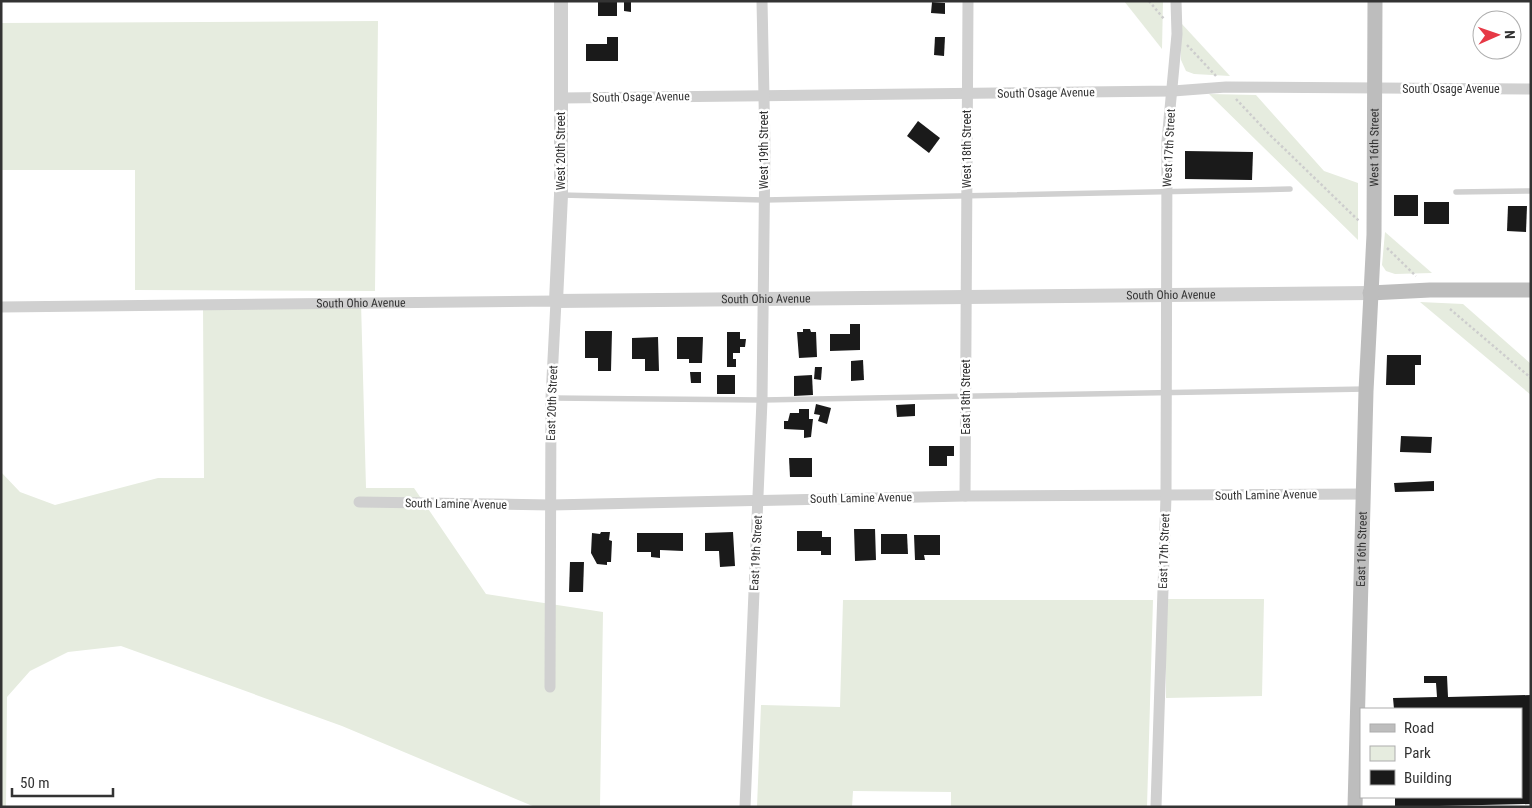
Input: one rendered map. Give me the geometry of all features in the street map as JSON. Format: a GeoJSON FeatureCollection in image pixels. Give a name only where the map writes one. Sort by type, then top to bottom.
{"type":"FeatureCollection","features":[{"type":"Feature","properties":{"kind":"main road","name":"West 16th Street"},"geometry":{"type":"LineString","coordinates":[[1370,293],[1374,235],[1375,1]]}},
{"type":"Feature","properties":{"kind":"main road","name":"South Ohio Avenue"},"geometry":{"type":"LineString","coordinates":[[1370,293],[1430,290],[1531,290]]}},
{"type":"Feature","properties":{"kind":"main road","name":"East 16th Street"},"geometry":{"type":"LineString","coordinates":[[1356,807],[1363,494],[1370,293]]}},
{"type":"Feature","properties":{"kind":"street","name":"West 20th Street"},"geometry":{"type":"LineString","coordinates":[[556,301],[562,195],[561,1]]}},
{"type":"Feature","properties":{"kind":"street","name":"West 19th Street"},"geometry":{"type":"LineString","coordinates":[[762,1],[764,298]]}},
{"type":"Feature","properties":{"kind":"street","name":"West 18th Street"},"geometry":{"type":"LineString","coordinates":[[966,297],[968,1]]}},
{"type":"Feature","properties":{"kind":"street","name":"West 17th Street"},"geometry":{"type":"LineString","coordinates":[[1166,295],[1167,141],[1177,34],[1176,1]]}},
{"type":"Feature","properties":{"kind":"street","name":"South Osage Avenue"},"geometry":{"type":"LineString","coordinates":[[561,98],[1173,92],[1226,87],[1531,89]]}},
{"type":"Feature","properties":{"kind":"street","name":"South Ohio Avenue"},"geometry":{"type":"LineString","coordinates":[[1,307],[1370,293]]}},
{"type":"Feature","properties":{"kind":"street","name":"East 17th Street"},"geometry":{"type":"LineString","coordinates":[[1156,807],[1166,496],[1166,295]]}},
{"type":"Feature","properties":{"kind":"street","name":"East 18th Street"},"geometry":{"type":"LineString","coordinates":[[965,496],[966,297]]}},
{"type":"Feature","properties":{"kind":"street","name":"East 19th Street"},"geometry":{"type":"LineString","coordinates":[[745,807],[759,500],[764,298]]}},
{"type":"Feature","properties":{"kind":"street","name":"East 20th Street"},"geometry":{"type":"LineString","coordinates":[[550,687],[551,398],[556,301]]}},
{"type":"Feature","properties":{"kind":"street","name":"South Lamine Avenue"},"geometry":{"type":"LineString","coordinates":[[359,502],[551,505],[965,496],[1363,494]]}},
{"type":"Feature","properties":{"kind":"lane"},"geometry":{"type":"LineString","coordinates":[[562,195],[764,200],[1290,189]]}},
{"type":"Feature","properties":{"kind":"lane"},"geometry":{"type":"LineString","coordinates":[[1456,192],[1531,191]]}},
{"type":"Feature","properties":{"kind":"lane"},"geometry":{"type":"LineString","coordinates":[[551,398],[762,400],[1366,389]]}},
{"type":"Feature","properties":{"kind":"path"},"geometry":{"type":"LineString","coordinates":[[1149,1],[1269,134],[1359,221]]}},
{"type":"Feature","properties":{"kind":"path"},"geometry":{"type":"LineString","coordinates":[[1384,245],[1416,276]]}},
{"type":"Feature","properties":{"kind":"path"},"geometry":{"type":"LineString","coordinates":[[1450,309],[1531,378]]}},
{"type":"Feature","properties":{"kind":"green space"},"geometry":{"type":"Polygon","coordinates":[[[1124,1],[1163,1],[1162,49],[1124,1]]]}},
{"type":"Feature","properties":{"kind":"green space"},"geometry":{"type":"Polygon","coordinates":[[[378,21],[375,291],[135,290],[135,170],[1,170],[1,23],[378,21]]]}},
{"type":"Feature","properties":{"kind":"green space"},"geometry":{"type":"Polygon","coordinates":[[[1181,23],[1230,76],[1194,74],[1186,71],[1181,60],[1181,23]]]}},
{"type":"Feature","properties":{"kind":"green space"},"geometry":{"type":"Polygon","coordinates":[[[1209,94],[1256,95],[1324,171],[1358,183],[1358,240],[1209,94]]]}},
{"type":"Feature","properties":{"kind":"green space"},"geometry":{"type":"Polygon","coordinates":[[[1385,232],[1432,273],[1395,274],[1386,271],[1382,265],[1385,232]]]}},
{"type":"Feature","properties":{"kind":"green space"},"geometry":{"type":"Polygon","coordinates":[[[361,302],[366,488],[414,488],[486,594],[603,612],[600,807],[535,807],[342,726],[121,646],[68,652],[30,671],[7,697],[6,807],[1,807],[1,472],[20,492],[55,505],[158,478],[204,478],[203,305],[361,302]]]}},
{"type":"Feature","properties":{"kind":"green space"},"geometry":{"type":"Polygon","coordinates":[[[1420,302],[1463,304],[1531,364],[1531,395],[1420,302]]]}},
{"type":"Feature","properties":{"kind":"green space"},"geometry":{"type":"Polygon","coordinates":[[[1166,599],[1264,599],[1262,696],[1166,698],[1166,599]]]}},
{"type":"Feature","properties":{"kind":"green space"},"geometry":{"type":"Polygon","coordinates":[[[843,600],[1153,600],[1147,807],[951,807],[951,792],[853,791],[852,807],[757,807],[761,705],[840,707],[843,600]]]}},
{"type":"Feature","properties":{"kind":"building"},"geometry":{"type":"Polygon","coordinates":[[[598,1],[617,1],[617,16],[598,16],[598,1]]]}},
{"type":"Feature","properties":{"kind":"building"},"geometry":{"type":"Polygon","coordinates":[[[624,1],[631,1],[631,12],[624,11],[624,1]]]}},
{"type":"Feature","properties":{"kind":"building"},"geometry":{"type":"Polygon","coordinates":[[[932,2],[945,3],[945,14],[931,13],[932,2]]]}},
{"type":"Feature","properties":{"kind":"building"},"geometry":{"type":"Polygon","coordinates":[[[607,37],[618,37],[618,61],[586,61],[586,44],[607,44],[607,37]]]}},
{"type":"Feature","properties":{"kind":"building"},"geometry":{"type":"Polygon","coordinates":[[[935,37],[945,37],[944,56],[934,55],[935,37]]]}},
{"type":"Feature","properties":{"kind":"building"},"geometry":{"type":"Polygon","coordinates":[[[918,121],[940,138],[929,153],[907,136],[918,121]]]}},
{"type":"Feature","properties":{"kind":"building"},"geometry":{"type":"Polygon","coordinates":[[[1185,151],[1253,152],[1252,180],[1185,179],[1185,151]]]}},
{"type":"Feature","properties":{"kind":"building"},"geometry":{"type":"Polygon","coordinates":[[[1394,195],[1418,195],[1418,216],[1394,216],[1394,195]]]}},
{"type":"Feature","properties":{"kind":"building"},"geometry":{"type":"Polygon","coordinates":[[[1424,202],[1449,202],[1449,224],[1424,224],[1424,202]]]}},
{"type":"Feature","properties":{"kind":"building"},"geometry":{"type":"Polygon","coordinates":[[[1508,206],[1527,206],[1526,232],[1507,231],[1508,206]]]}},
{"type":"Feature","properties":{"kind":"building"},"geometry":{"type":"Polygon","coordinates":[[[850,324],[860,324],[860,350],[830,351],[830,334],[850,334],[850,324]]]}},
{"type":"Feature","properties":{"kind":"building"},"geometry":{"type":"Polygon","coordinates":[[[803,329],[810,329],[811,332],[816,332],[817,357],[799,358],[797,332],[803,332],[803,329]]]}},
{"type":"Feature","properties":{"kind":"building"},"geometry":{"type":"Polygon","coordinates":[[[585,331],[612,331],[611,371],[598,371],[598,358],[585,358],[585,331]]]}},
{"type":"Feature","properties":{"kind":"building"},"geometry":{"type":"Polygon","coordinates":[[[727,332],[740,332],[740,339],[746,339],[745,347],[740,347],[740,353],[733,353],[733,359],[736,359],[736,367],[727,367],[727,332]]]}},
{"type":"Feature","properties":{"kind":"building"},"geometry":{"type":"Polygon","coordinates":[[[658,337],[659,371],[645,371],[645,359],[632,359],[632,338],[658,337]]]}},
{"type":"Feature","properties":{"kind":"building"},"geometry":{"type":"Polygon","coordinates":[[[677,337],[703,337],[702,363],[689,363],[689,359],[677,359],[677,337]]]}},
{"type":"Feature","properties":{"kind":"building"},"geometry":{"type":"Polygon","coordinates":[[[1387,355],[1421,355],[1421,365],[1415,365],[1415,385],[1386,385],[1387,355]]]}},
{"type":"Feature","properties":{"kind":"building"},"geometry":{"type":"Polygon","coordinates":[[[863,360],[864,380],[851,381],[851,361],[863,360]]]}},
{"type":"Feature","properties":{"kind":"building"},"geometry":{"type":"Polygon","coordinates":[[[815,367],[822,367],[821,380],[814,379],[815,367]]]}},
{"type":"Feature","properties":{"kind":"building"},"geometry":{"type":"Polygon","coordinates":[[[690,372],[701,372],[701,383],[691,383],[690,372]]]}},
{"type":"Feature","properties":{"kind":"building"},"geometry":{"type":"Polygon","coordinates":[[[717,375],[735,375],[735,394],[717,394],[717,375]]]}},
{"type":"Feature","properties":{"kind":"building"},"geometry":{"type":"Polygon","coordinates":[[[812,375],[813,395],[794,396],[794,376],[812,375]]]}},
{"type":"Feature","properties":{"kind":"building"},"geometry":{"type":"Polygon","coordinates":[[[816,404],[831,408],[827,424],[818,421],[820,415],[814,414],[816,404]]]}},
{"type":"Feature","properties":{"kind":"building"},"geometry":{"type":"Polygon","coordinates":[[[915,404],[915,416],[897,417],[896,405],[915,404]]]}},
{"type":"Feature","properties":{"kind":"building"},"geometry":{"type":"Polygon","coordinates":[[[799,409],[809,409],[809,419],[813,419],[811,437],[804,438],[804,430],[784,429],[784,421],[788,421],[790,413],[799,413],[799,409]]]}},
{"type":"Feature","properties":{"kind":"building"},"geometry":{"type":"Polygon","coordinates":[[[1401,436],[1432,437],[1431,453],[1400,452],[1401,436]]]}},
{"type":"Feature","properties":{"kind":"building"},"geometry":{"type":"Polygon","coordinates":[[[929,446],[954,446],[954,456],[947,456],[947,466],[929,466],[929,446]]]}},
{"type":"Feature","properties":{"kind":"building"},"geometry":{"type":"Polygon","coordinates":[[[789,458],[812,458],[812,477],[790,477],[789,458]]]}},
{"type":"Feature","properties":{"kind":"building"},"geometry":{"type":"Polygon","coordinates":[[[1434,481],[1434,491],[1395,492],[1394,483],[1434,481]]]}},
{"type":"Feature","properties":{"kind":"building"},"geometry":{"type":"Polygon","coordinates":[[[854,529],[875,529],[876,560],[855,561],[854,529]]]}},
{"type":"Feature","properties":{"kind":"building"},"geometry":{"type":"Polygon","coordinates":[[[797,531],[822,531],[822,537],[831,537],[831,555],[821,555],[821,551],[797,551],[797,531]]]}},
{"type":"Feature","properties":{"kind":"building"},"geometry":{"type":"Polygon","coordinates":[[[601,532],[610,532],[609,540],[612,541],[611,562],[607,562],[607,565],[597,564],[591,553],[592,533],[600,534],[601,532]]]}},
{"type":"Feature","properties":{"kind":"building"},"geometry":{"type":"Polygon","coordinates":[[[733,532],[735,566],[720,567],[719,551],[705,551],[705,533],[733,532]]]}},
{"type":"Feature","properties":{"kind":"building"},"geometry":{"type":"Polygon","coordinates":[[[637,533],[683,533],[683,551],[660,550],[660,558],[651,557],[651,552],[637,552],[637,533]]]}},
{"type":"Feature","properties":{"kind":"building"},"geometry":{"type":"Polygon","coordinates":[[[881,534],[907,534],[908,554],[881,554],[881,534]]]}},
{"type":"Feature","properties":{"kind":"building"},"geometry":{"type":"Polygon","coordinates":[[[914,535],[940,535],[940,555],[924,555],[925,560],[915,560],[914,535]]]}},
{"type":"Feature","properties":{"kind":"building"},"geometry":{"type":"Polygon","coordinates":[[[570,562],[584,562],[583,592],[569,592],[570,562]]]}},
{"type":"Feature","properties":{"kind":"building"},"geometry":{"type":"Polygon","coordinates":[[[1424,676],[1447,676],[1448,697],[1531,695],[1531,804],[1395,807],[1395,798],[1522,798],[1522,708],[1394,708],[1393,698],[1437,697],[1436,683],[1424,683],[1424,676]]]}}]}
